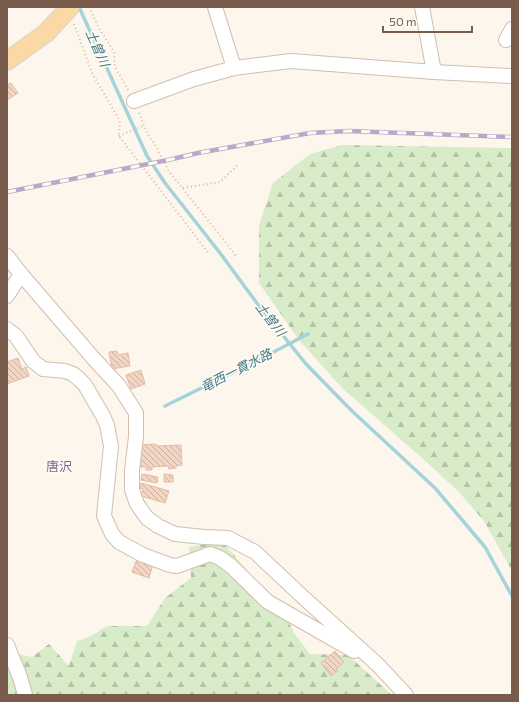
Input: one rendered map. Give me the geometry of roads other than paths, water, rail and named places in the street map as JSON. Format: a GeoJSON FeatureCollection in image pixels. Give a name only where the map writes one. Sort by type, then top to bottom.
{"type":"FeatureCollection","features":[{"type":"Feature","properties":{"kind":"main road"},"geometry":{"type":"LineString","coordinates":[[7,61],[46,33],[69,8]]}},
{"type":"Feature","properties":{"kind":"street"},"geometry":{"type":"LineString","coordinates":[[215,7],[234,68]]}},
{"type":"Feature","properties":{"kind":"street"},"geometry":{"type":"LineString","coordinates":[[422,7],[434,72]]}},
{"type":"Feature","properties":{"kind":"street"},"geometry":{"type":"LineString","coordinates":[[134,101],[194,79],[234,68],[290,61],[434,72],[512,76]]}},
{"type":"Feature","properties":{"kind":"street"},"geometry":{"type":"LineString","coordinates":[[7,256],[20,274],[119,386],[136,413],[136,437],[132,470],[132,490],[137,504],[147,518],[158,526],[175,534],[228,538],[255,552],[378,665],[406,695]]}},
{"type":"Feature","properties":{"kind":"street"},"geometry":{"type":"LineString","coordinates":[[7,296],[20,274]]}},
{"type":"Feature","properties":{"kind":"street"},"geometry":{"type":"LineString","coordinates":[[7,329],[16,336],[33,361],[43,369],[65,371],[73,374],[79,379],[85,385],[103,416],[107,425],[111,446],[104,516],[112,534],[119,542],[143,555],[170,565],[177,566],[210,554],[220,558],[231,566],[268,602],[378,665]]}},
{"type":"Feature","properties":{"kind":"street"},"geometry":{"type":"LineString","coordinates":[[7,645],[20,677],[25,695]]}},
{"type":"Feature","properties":{"kind":"waterway","name":"土曽川"},"geometry":{"type":"LineString","coordinates":[[79,7],[147,156],[165,183],[256,302],[306,364],[352,411],[435,488],[485,547],[512,596]]}},
{"type":"Feature","properties":{"kind":"waterway","name":"竜西一貫水路"},"geometry":{"type":"LineString","coordinates":[[165,406],[308,334]]}},
{"type":"Feature","properties":{"kind":"railway"},"geometry":{"type":"LineString","coordinates":[[7,192],[198,153],[310,133],[349,131],[512,137]]}},
{"type":"Feature","properties":{"kind":"district","name":"唐沢"},"geometry":{"type":"Point","coordinates":[59,466]}}]}
